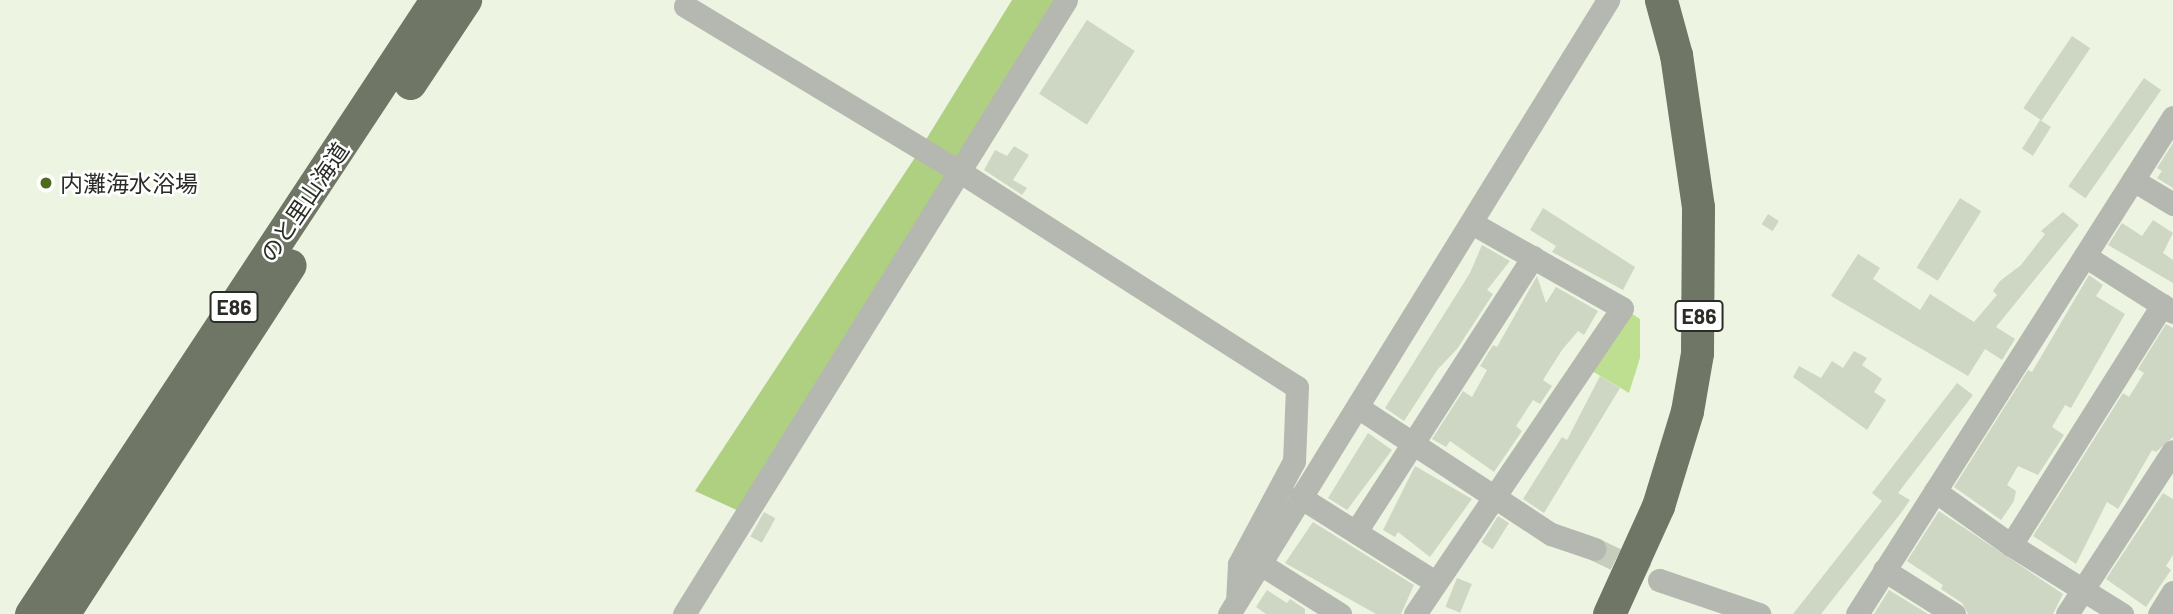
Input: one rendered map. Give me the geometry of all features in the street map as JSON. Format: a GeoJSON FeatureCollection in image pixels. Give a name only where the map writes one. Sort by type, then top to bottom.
{"type":"FeatureCollection","features":[{"type":"Feature","properties":{"kind":"highway","name":"のと里山海道"},"geometry":{"type":"LineString","coordinates":[[31,614],[436,0]]}},
{"type":"Feature","properties":{"kind":"highway","name":"のと里山海道"},"geometry":{"type":"LineString","coordinates":[[63,614],[465,0]]}},
{"type":"Feature","properties":{"kind":"highway","name":"E86"},"geometry":{"type":"LineString","coordinates":[[1609,614],[1658,506],[1686,411],[1698,353],[1698,207],[1676,55],[1662,2]]}},
{"type":"Feature","properties":{"kind":"street"},"geometry":{"type":"LineString","coordinates":[[684,614],[1066,0]]}},
{"type":"Feature","properties":{"kind":"street"},"geometry":{"type":"LineString","coordinates":[[1233,607],[1300,497],[1359,408],[1608,0]]}},
{"type":"Feature","properties":{"kind":"street"},"geometry":{"type":"LineString","coordinates":[[685,6],[959,171],[1297,387],[1294,461],[1239,564],[1233,607]]}},
{"type":"Feature","properties":{"kind":"street"},"geometry":{"type":"LineString","coordinates":[[1857,614],[2173,117]]}},
{"type":"Feature","properties":{"kind":"street"},"geometry":{"type":"LineString","coordinates":[[2133,180],[2173,204]]}},
{"type":"Feature","properties":{"kind":"street"},"geometry":{"type":"LineString","coordinates":[[1415,614],[1622,308],[1472,223]]}},
{"type":"Feature","properties":{"kind":"street"},"geometry":{"type":"LineString","coordinates":[[2011,545],[2168,308],[2085,256]]}},
{"type":"Feature","properties":{"kind":"street"},"geometry":{"type":"LineString","coordinates":[[1357,530],[1533,257]]}},
{"type":"Feature","properties":{"kind":"street"},"geometry":{"type":"LineString","coordinates":[[1359,408],[1551,534],[1595,549]]}},
{"type":"Feature","properties":{"kind":"street"},"geometry":{"type":"LineString","coordinates":[[2067,614],[2173,451]]}},
{"type":"Feature","properties":{"kind":"street"},"geometry":{"type":"LineString","coordinates":[[1936,491],[2011,545],[2123,614]]}},
{"type":"Feature","properties":{"kind":"street"},"geometry":{"type":"LineString","coordinates":[[1300,497],[1357,530],[1435,582]]}},
{"type":"Feature","properties":{"kind":"street"},"geometry":{"type":"LineString","coordinates":[[1259,563],[1340,614]]}},
{"type":"Feature","properties":{"kind":"street"},"geometry":{"type":"LineString","coordinates":[[1884,570],[1954,614]]}},
{"type":"Feature","properties":{"kind":"street"},"geometry":{"type":"LineString","coordinates":[[1659,580],[1759,614]]}},
{"type":"Feature","properties":{"kind":"street"},"geometry":{"type":"LineString","coordinates":[[2159,614],[2173,592]]}},
{"type":"Feature","properties":{"kind":"green space"},"geometry":{"type":"Polygon","coordinates":[[[1012,0],[1062,0],[741,512],[695,491],[914,159],[1012,0]]]}},
{"type":"Feature","properties":{"kind":"green space"},"geometry":{"type":"Polygon","coordinates":[[[1628,311],[1640,319],[1640,358],[1629,393],[1592,371],[1628,311]]]}},
{"type":"Feature","properties":{"kind":"building"},"geometry":{"type":"Polygon","coordinates":[[[1087,20],[1135,51],[1087,125],[1039,94],[1087,20]]]}},
{"type":"Feature","properties":{"kind":"building"},"geometry":{"type":"Polygon","coordinates":[[[2072,36],[2090,48],[2042,120],[2023,108],[2072,36]]]}},
{"type":"Feature","properties":{"kind":"building"},"geometry":{"type":"Polygon","coordinates":[[[2144,78],[2161,90],[2085,198],[2068,186],[2144,78]]]}},
{"type":"Feature","properties":{"kind":"building"},"geometry":{"type":"Polygon","coordinates":[[[2040,120],[2051,127],[2033,156],[2022,149],[2040,120]]]}},
{"type":"Feature","properties":{"kind":"building"},"geometry":{"type":"Polygon","coordinates":[[[2173,143],[2173,188],[2157,178],[2162,171],[2157,168],[2173,143]]]}},
{"type":"Feature","properties":{"kind":"building"},"geometry":{"type":"Polygon","coordinates":[[[1014,146],[1029,155],[1013,180],[1027,188],[1022,195],[984,170],[995,150],[1007,156],[1014,146]]]}},
{"type":"Feature","properties":{"kind":"building"},"geometry":{"type":"Polygon","coordinates":[[[1960,198],[1981,211],[1938,281],[1917,268],[1960,198]]]}},
{"type":"Feature","properties":{"kind":"building"},"geometry":{"type":"Polygon","coordinates":[[[1543,208],[1635,267],[1623,290],[1552,252],[1556,246],[1530,230],[1543,208]]]}},
{"type":"Feature","properties":{"kind":"building"},"geometry":{"type":"Polygon","coordinates":[[[2063,212],[2079,225],[1996,327],[2015,339],[2002,360],[1985,349],[1968,376],[1831,296],[1858,254],[1880,268],[1873,279],[1920,310],[1930,294],[1974,322],[1997,295],[1993,291],[2000,281],[2021,265],[2045,234],[2041,231],[2063,212]]]}},
{"type":"Feature","properties":{"kind":"building"},"geometry":{"type":"Polygon","coordinates":[[[1768,214],[1779,221],[1773,231],[1762,224],[1768,214]]]}},
{"type":"Feature","properties":{"kind":"building"},"geometry":{"type":"Polygon","coordinates":[[[2153,220],[2173,233],[2163,253],[2173,260],[2173,283],[2108,245],[2122,223],[2142,236],[2153,220]]]}},
{"type":"Feature","properties":{"kind":"building"},"geometry":{"type":"Polygon","coordinates":[[[1482,245],[1510,261],[1487,290],[1493,294],[1457,349],[1438,369],[1404,421],[1385,408],[1470,273],[1482,245]]]}},
{"type":"Feature","properties":{"kind":"building"},"geometry":{"type":"Polygon","coordinates":[[[2089,275],[2103,285],[2096,296],[2125,314],[2071,408],[2065,405],[2052,427],[2064,435],[2038,475],[2018,466],[2007,485],[2016,491],[2014,501],[2001,520],[1954,487],[2028,370],[2032,372],[2089,275]]]}},
{"type":"Feature","properties":{"kind":"building"},"geometry":{"type":"Polygon","coordinates":[[[1537,276],[1546,303],[1556,287],[1598,311],[1584,335],[1578,331],[1562,350],[1543,380],[1552,386],[1540,404],[1533,400],[1516,426],[1522,431],[1494,472],[1450,441],[1446,447],[1432,439],[1463,391],[1472,397],[1487,370],[1480,366],[1493,345],[1497,347],[1537,276]]]}},
{"type":"Feature","properties":{"kind":"building"},"geometry":{"type":"Polygon","coordinates":[[[2166,324],[2173,328],[2173,437],[2156,452],[2152,450],[2118,509],[2107,502],[2076,564],[2033,536],[2123,393],[2129,397],[2144,373],[2138,369],[2166,324]]]}},
{"type":"Feature","properties":{"kind":"building"},"geometry":{"type":"Polygon","coordinates":[[[1854,351],[1867,358],[1862,365],[1882,379],[1874,392],[1886,400],[1867,430],[1793,377],[1799,366],[1821,378],[1832,361],[1843,368],[1854,351]]]}},
{"type":"Feature","properties":{"kind":"building"},"geometry":{"type":"Polygon","coordinates":[[[1600,376],[1620,388],[1544,513],[1523,499],[1562,437],[1567,440],[1600,376]]]}},
{"type":"Feature","properties":{"kind":"building"},"geometry":{"type":"Polygon","coordinates":[[[1957,383],[1973,395],[1898,493],[1910,500],[1901,513],[1821,614],[1793,614],[1882,501],[1872,493],[1957,383]]]}},
{"type":"Feature","properties":{"kind":"building"},"geometry":{"type":"Polygon","coordinates":[[[1368,433],[1392,450],[1347,510],[1328,498],[1368,433]]]}},
{"type":"Feature","properties":{"kind":"building"},"geometry":{"type":"Polygon","coordinates":[[[1415,466],[1472,499],[1430,557],[1398,532],[1395,537],[1383,530],[1415,466]]]}},
{"type":"Feature","properties":{"kind":"building"},"geometry":{"type":"Polygon","coordinates":[[[2163,493],[2173,499],[2173,555],[2166,566],[2171,570],[2146,607],[2106,579],[2163,493]]]}},
{"type":"Feature","properties":{"kind":"building"},"geometry":{"type":"Polygon","coordinates":[[[1939,511],[2063,594],[2053,614],[1968,614],[1962,603],[1941,589],[1943,585],[1907,561],[1939,511]]]}},
{"type":"Feature","properties":{"kind":"building"},"geometry":{"type":"Polygon","coordinates":[[[764,512],[775,518],[762,543],[750,536],[764,512]]]}},
{"type":"Feature","properties":{"kind":"building"},"geometry":{"type":"Polygon","coordinates":[[[1498,516],[1509,523],[1493,549],[1482,542],[1498,516]]]}},
{"type":"Feature","properties":{"kind":"building"},"geometry":{"type":"Polygon","coordinates":[[[1313,522],[1414,585],[1401,614],[1376,614],[1285,563],[1313,522]]]}},
{"type":"Feature","properties":{"kind":"building"},"geometry":{"type":"Polygon","coordinates":[[[1457,578],[1472,584],[1460,613],[1445,607],[1457,578]]]}},
{"type":"Feature","properties":{"kind":"building"},"geometry":{"type":"Polygon","coordinates":[[[1267,590],[1287,603],[1290,599],[1305,609],[1305,614],[1266,614],[1256,607],[1267,590]]]}},
{"type":"Feature","properties":{"kind":"building"},"geometry":{"type":"Polygon","coordinates":[[[1889,590],[1928,614],[1874,614],[1889,590]]]}},
{"type":"Feature","properties":{"kind":"tunnel"},"geometry":{"type":"LineString","coordinates":[[1595,549],[1659,580]]}},
{"type":"Feature","properties":{"kind":"place","name":"内灘海水浴場"},"geometry":{"type":"Point","coordinates":[46,183]}}]}
